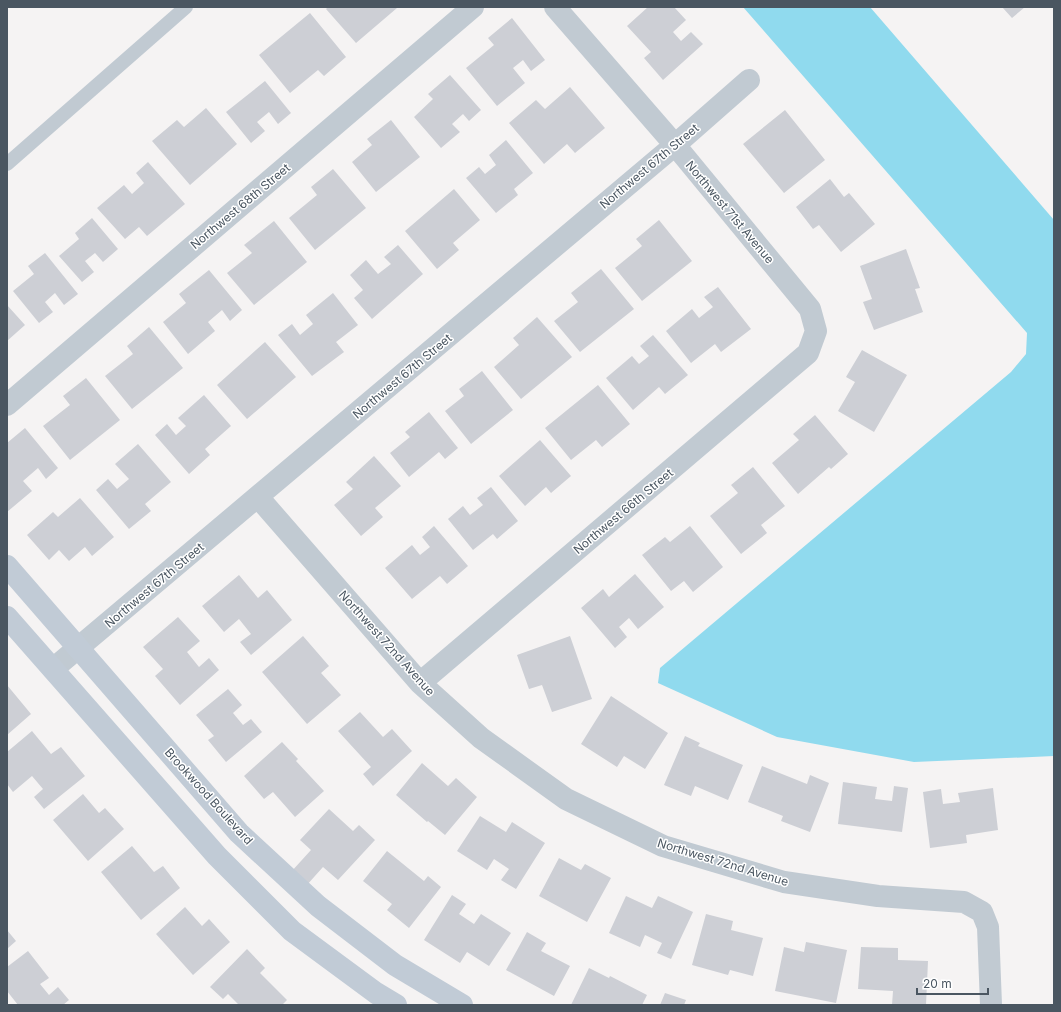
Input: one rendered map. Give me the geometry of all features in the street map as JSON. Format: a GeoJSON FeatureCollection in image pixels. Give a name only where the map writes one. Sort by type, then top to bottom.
{"type":"FeatureCollection","features":[{"type":"Feature","properties":{"kind":"street","name":"Northwest 68th Street"},"geometry":{"type":"LineString","coordinates":[[7,405],[473,7]]}},
{"type":"Feature","properties":{"kind":"street","name":"Northwest 71st Avenue"},"geometry":{"type":"LineString","coordinates":[[555,7],[675,145],[810,309],[816,331]]}},
{"type":"Feature","properties":{"kind":"street","name":"Northwest 67th Street"},"geometry":{"type":"LineString","coordinates":[[53,669],[675,145],[749,80]]}},
{"type":"Feature","properties":{"kind":"street","name":"Northwest 66th Street"},"geometry":{"type":"LineString","coordinates":[[420,683],[808,353],[816,331]]}},
{"type":"Feature","properties":{"kind":"street","name":"Northwest 72nd Avenue"},"geometry":{"type":"LineString","coordinates":[[258,497],[420,683],[480,738],[566,799],[663,846],[784,882],[878,896],[964,902],[982,912],[988,927],[991,1005]]}},
{"type":"Feature","properties":{"kind":"street","name":"Brookwood Boulevard"},"geometry":{"type":"LineString","coordinates":[[7,566],[239,833],[324,911],[395,965],[462,1005]]}},
{"type":"Feature","properties":{"kind":"street"},"geometry":{"type":"LineString","coordinates":[[7,617],[217,856],[292,931],[376,993],[396,1005]]}},
{"type":"Feature","properties":{"kind":"lane"},"geometry":{"type":"LineString","coordinates":[[10,156],[186,7]]}},
{"type":"Feature","properties":{"kind":"water"},"geometry":{"type":"Polygon","coordinates":[[[743,7],[870,7],[1054,220],[1054,756],[914,762],[777,737],[658,683],[660,668],[1011,372],[1026,354],[1027,333],[743,7]]]}},
{"type":"Feature","properties":{"kind":"building"},"geometry":{"type":"Polygon","coordinates":[[[328,7],[397,8],[356,43],[326,9],[328,7]]]}},
{"type":"Feature","properties":{"kind":"building"},"geometry":{"type":"Polygon","coordinates":[[[648,7],[674,7],[686,20],[673,32],[681,41],[691,32],[703,44],[663,80],[644,58],[651,52],[627,26],[648,7]]]}},
{"type":"Feature","properties":{"kind":"building"},"geometry":{"type":"Polygon","coordinates":[[[1002,7],[1025,7],[1012,18],[1002,7]]]}},
{"type":"Feature","properties":{"kind":"building"},"geometry":{"type":"Polygon","coordinates":[[[310,13],[346,57],[324,76],[318,70],[290,93],[259,55],[310,13]]]}},
{"type":"Feature","properties":{"kind":"building"},"geometry":{"type":"Polygon","coordinates":[[[512,18],[545,60],[531,71],[523,60],[513,68],[525,83],[497,106],[466,68],[494,45],[488,38],[512,18]]]}},
{"type":"Feature","properties":{"kind":"building"},"geometry":{"type":"Polygon","coordinates":[[[450,75],[481,110],[469,121],[463,114],[452,124],[460,132],[441,148],[414,117],[433,99],[428,94],[450,75]]]}},
{"type":"Feature","properties":{"kind":"building"},"geometry":{"type":"Polygon","coordinates":[[[265,81],[291,113],[278,124],[269,112],[257,122],[265,131],[251,143],[226,112],[265,81]]]}},
{"type":"Feature","properties":{"kind":"building"},"geometry":{"type":"Polygon","coordinates":[[[570,87],[605,128],[575,153],[567,144],[544,164],[509,123],[536,100],[545,109],[570,87]]]}},
{"type":"Feature","properties":{"kind":"building"},"geometry":{"type":"Polygon","coordinates":[[[206,108],[237,144],[190,185],[152,141],[177,120],[184,127],[206,108]]]}},
{"type":"Feature","properties":{"kind":"building"},"geometry":{"type":"Polygon","coordinates":[[[785,110],[825,160],[784,193],[743,144],[785,110]]]}},
{"type":"Feature","properties":{"kind":"building"},"geometry":{"type":"Polygon","coordinates":[[[391,120],[420,157],[376,192],[352,162],[372,145],[367,139],[391,120]]]}},
{"type":"Feature","properties":{"kind":"building"},"geometry":{"type":"Polygon","coordinates":[[[506,140],[533,173],[514,189],[518,195],[496,213],[466,178],[479,167],[485,174],[496,165],[489,155],[506,140]]]}},
{"type":"Feature","properties":{"kind":"building"},"geometry":{"type":"Polygon","coordinates":[[[148,162],[185,204],[147,236],[139,227],[125,239],[97,208],[124,185],[132,194],[144,183],[136,173],[148,162]]]}},
{"type":"Feature","properties":{"kind":"building"},"geometry":{"type":"Polygon","coordinates":[[[333,169],[366,208],[315,250],[289,218],[317,195],[311,187],[333,169]]]}},
{"type":"Feature","properties":{"kind":"building"},"geometry":{"type":"Polygon","coordinates":[[[830,179],[844,197],[849,193],[875,224],[841,252],[819,225],[813,229],[796,207],[830,179]]]}},
{"type":"Feature","properties":{"kind":"building"},"geometry":{"type":"Polygon","coordinates":[[[454,189],[480,220],[453,243],[459,250],[437,269],[405,231],[454,189]]]}},
{"type":"Feature","properties":{"kind":"building"},"geometry":{"type":"Polygon","coordinates":[[[92,218],[118,249],[103,262],[95,253],[85,261],[94,272],[82,282],[59,256],[79,239],[75,233],[92,218]]]}},
{"type":"Feature","properties":{"kind":"building"},"geometry":{"type":"Polygon","coordinates":[[[659,220],[692,261],[642,301],[615,268],[642,246],[636,239],[659,220]]]}},
{"type":"Feature","properties":{"kind":"building"},"geometry":{"type":"Polygon","coordinates":[[[274,221],[307,262],[254,305],[227,273],[252,253],[244,245],[274,221]]]}},
{"type":"Feature","properties":{"kind":"building"},"geometry":{"type":"Polygon","coordinates":[[[398,245],[423,274],[372,319],[354,298],[363,290],[350,275],[366,260],[378,274],[391,264],[384,257],[398,245]]]}},
{"type":"Feature","properties":{"kind":"building"},"geometry":{"type":"Polygon","coordinates":[[[906,249],[920,288],[915,289],[923,312],[874,330],[863,302],[872,299],[860,266],[906,249]]]}},
{"type":"Feature","properties":{"kind":"building"},"geometry":{"type":"Polygon","coordinates":[[[45,253],[78,294],[64,305],[55,293],[45,302],[53,312],[39,323],[13,291],[34,274],[28,266],[45,253]]]}},
{"type":"Feature","properties":{"kind":"building"},"geometry":{"type":"Polygon","coordinates":[[[601,269],[634,309],[580,352],[554,321],[578,302],[571,293],[601,269]]]}},
{"type":"Feature","properties":{"kind":"building"},"geometry":{"type":"Polygon","coordinates":[[[209,270],[242,310],[230,321],[222,310],[208,322],[215,331],[188,354],[163,322],[186,303],[179,294],[209,270]]]}},
{"type":"Feature","properties":{"kind":"building"},"geometry":{"type":"Polygon","coordinates":[[[718,287],[751,329],[721,352],[715,344],[691,363],[666,331],[692,309],[699,318],[713,307],[704,297],[718,287]]]}},
{"type":"Feature","properties":{"kind":"building"},"geometry":{"type":"Polygon","coordinates":[[[333,293],[358,325],[336,342],[344,352],[312,376],[278,335],[292,324],[300,335],[313,324],[306,315],[333,293]]]}},
{"type":"Feature","properties":{"kind":"building"},"geometry":{"type":"Polygon","coordinates":[[[7,305],[25,325],[7,341],[7,305]]]}},
{"type":"Feature","properties":{"kind":"building"},"geometry":{"type":"Polygon","coordinates":[[[537,317],[572,357],[521,399],[494,367],[519,345],[513,338],[537,317]]]}},
{"type":"Feature","properties":{"kind":"building"},"geometry":{"type":"Polygon","coordinates":[[[149,327],[183,368],[132,409],[105,376],[133,354],[127,346],[149,327]]]}},
{"type":"Feature","properties":{"kind":"building"},"geometry":{"type":"Polygon","coordinates":[[[653,335],[688,375],[665,394],[659,387],[633,410],[606,378],[632,356],[639,364],[649,356],[640,346],[653,335]]]}},
{"type":"Feature","properties":{"kind":"building"},"geometry":{"type":"Polygon","coordinates":[[[265,342],[296,377],[247,419],[217,385],[265,342]]]}},
{"type":"Feature","properties":{"kind":"building"},"geometry":{"type":"Polygon","coordinates":[[[862,350],[907,375],[874,432],[838,411],[855,382],[846,377],[862,350]]]}},
{"type":"Feature","properties":{"kind":"building"},"geometry":{"type":"Polygon","coordinates":[[[482,371],[513,410],[471,444],[445,411],[464,396],[459,389],[482,371]]]}},
{"type":"Feature","properties":{"kind":"building"},"geometry":{"type":"Polygon","coordinates":[[[86,378],[120,420],[70,460],[43,426],[70,405],[63,396],[86,378]]]}},
{"type":"Feature","properties":{"kind":"building"},"geometry":{"type":"Polygon","coordinates":[[[598,385],[630,424],[602,447],[596,440],[571,460],[545,428],[598,385]]]}},
{"type":"Feature","properties":{"kind":"building"},"geometry":{"type":"Polygon","coordinates":[[[204,395],[231,426],[205,449],[210,455],[189,474],[155,435],[167,424],[176,435],[186,426],[178,418],[204,395]]]}},
{"type":"Feature","properties":{"kind":"building"},"geometry":{"type":"Polygon","coordinates":[[[429,412],[458,448],[445,459],[439,452],[409,477],[390,453],[410,437],[405,432],[429,412]]]}},
{"type":"Feature","properties":{"kind":"building"},"geometry":{"type":"Polygon","coordinates":[[[815,415],[848,454],[831,469],[829,467],[798,494],[772,463],[799,440],[793,434],[815,415]]]}},
{"type":"Feature","properties":{"kind":"building"},"geometry":{"type":"Polygon","coordinates":[[[25,428],[58,468],[46,479],[38,468],[23,481],[32,491],[7,512],[7,443],[25,428]]]}},
{"type":"Feature","properties":{"kind":"building"},"geometry":{"type":"Polygon","coordinates":[[[540,440],[571,476],[551,493],[546,487],[525,506],[499,476],[540,440]]]}},
{"type":"Feature","properties":{"kind":"building"},"geometry":{"type":"Polygon","coordinates":[[[138,444],[171,482],[145,504],[151,511],[129,529],[96,490],[108,479],[117,489],[129,479],[115,464],[138,444]]]}},
{"type":"Feature","properties":{"kind":"building"},"geometry":{"type":"Polygon","coordinates":[[[374,456],[401,486],[375,508],[383,517],[361,536],[334,505],[353,489],[346,482],[374,456]]]}},
{"type":"Feature","properties":{"kind":"building"},"geometry":{"type":"Polygon","coordinates":[[[753,467],[785,506],[761,525],[767,533],[741,554],[710,516],[738,493],[731,485],[753,467]]]}},
{"type":"Feature","properties":{"kind":"building"},"geometry":{"type":"Polygon","coordinates":[[[491,487],[518,521],[497,539],[493,534],[473,550],[448,519],[463,506],[470,515],[483,505],[477,498],[491,487]]]}},
{"type":"Feature","properties":{"kind":"building"},"geometry":{"type":"Polygon","coordinates":[[[80,498],[114,537],[92,556],[85,547],[69,561],[59,550],[49,560],[27,535],[53,512],[58,517],[80,498]]]}},
{"type":"Feature","properties":{"kind":"building"},"geometry":{"type":"Polygon","coordinates":[[[434,526],[468,566],[447,584],[440,576],[412,599],[385,568],[412,545],[420,555],[430,547],[422,537],[434,526]]]}},
{"type":"Feature","properties":{"kind":"building"},"geometry":{"type":"Polygon","coordinates":[[[690,526],[723,567],[693,592],[684,581],[671,591],[642,555],[665,537],[670,542],[690,526]]]}},
{"type":"Feature","properties":{"kind":"building"},"geometry":{"type":"Polygon","coordinates":[[[635,574],[664,607],[638,629],[629,618],[619,627],[627,637],[615,648],[581,608],[603,589],[609,597],[635,574]]]}},
{"type":"Feature","properties":{"kind":"building"},"geometry":{"type":"Polygon","coordinates":[[[239,575],[258,598],[267,590],[292,620],[251,655],[240,642],[251,634],[239,619],[224,632],[202,606],[239,575]]]}},
{"type":"Feature","properties":{"kind":"building"},"geometry":{"type":"Polygon","coordinates":[[[178,617],[200,641],[187,652],[199,667],[209,658],[219,670],[180,705],[155,676],[163,669],[143,647],[178,617]]]}},
{"type":"Feature","properties":{"kind":"building"},"geometry":{"type":"Polygon","coordinates":[[[303,636],[329,666],[321,673],[341,695],[307,724],[262,672],[303,636]]]}},
{"type":"Feature","properties":{"kind":"building"},"geometry":{"type":"Polygon","coordinates":[[[570,636],[592,699],[552,712],[542,685],[529,689],[517,655],[570,636]]]}},
{"type":"Feature","properties":{"kind":"building"},"geometry":{"type":"Polygon","coordinates":[[[7,685],[31,714],[7,735],[7,685]]]}},
{"type":"Feature","properties":{"kind":"building"},"geometry":{"type":"Polygon","coordinates":[[[228,689],[242,705],[233,713],[243,725],[251,719],[262,732],[226,762],[208,740],[214,736],[196,715],[228,689]]]}},
{"type":"Feature","properties":{"kind":"building"},"geometry":{"type":"Polygon","coordinates":[[[611,696],[668,733],[645,769],[624,756],[617,767],[581,744],[611,696]]]}},
{"type":"Feature","properties":{"kind":"building"},"geometry":{"type":"Polygon","coordinates":[[[360,712],[383,737],[392,729],[412,751],[373,786],[363,774],[371,767],[338,731],[360,712]]]}},
{"type":"Feature","properties":{"kind":"building"},"geometry":{"type":"Polygon","coordinates":[[[32,731],[51,754],[61,747],[85,776],[44,809],[34,797],[43,789],[32,776],[13,792],[7,784],[7,752],[32,731]]]}},
{"type":"Feature","properties":{"kind":"building"},"geometry":{"type":"Polygon","coordinates":[[[685,736],[700,743],[698,746],[743,765],[728,800],[695,786],[691,796],[664,785],[685,736]]]}},
{"type":"Feature","properties":{"kind":"building"},"geometry":{"type":"Polygon","coordinates":[[[282,742],[298,759],[296,761],[324,791],[295,817],[273,792],[264,799],[244,776],[282,742]]]}},
{"type":"Feature","properties":{"kind":"building"},"geometry":{"type":"Polygon","coordinates":[[[422,763],[448,786],[456,778],[477,797],[445,835],[428,821],[427,822],[396,795],[422,763]]]}},
{"type":"Feature","properties":{"kind":"building"},"geometry":{"type":"Polygon","coordinates":[[[762,766],[807,784],[810,775],[829,783],[810,832],[781,821],[783,816],[748,802],[762,766]]]}},
{"type":"Feature","properties":{"kind":"building"},"geometry":{"type":"Polygon","coordinates":[[[843,782],[877,787],[875,799],[892,801],[894,786],[908,788],[902,832],[838,824],[843,782]]]}},
{"type":"Feature","properties":{"kind":"building"},"geometry":{"type":"Polygon","coordinates":[[[993,788],[998,830],[966,835],[967,843],[930,848],[923,792],[941,789],[943,804],[960,802],[958,793],[993,788]]]}},
{"type":"Feature","properties":{"kind":"building"},"geometry":{"type":"Polygon","coordinates":[[[83,794],[99,813],[105,808],[124,829],[88,861],[53,820],[83,794]]]}},
{"type":"Feature","properties":{"kind":"building"},"geometry":{"type":"Polygon","coordinates":[[[329,809],[353,831],[359,825],[375,840],[338,880],[323,867],[306,886],[291,872],[311,850],[300,840],[329,809]]]}},
{"type":"Feature","properties":{"kind":"building"},"geometry":{"type":"Polygon","coordinates":[[[480,816],[506,832],[512,822],[545,843],[516,889],[501,880],[509,869],[494,859],[487,870],[457,851],[480,816]]]}},
{"type":"Feature","properties":{"kind":"building"},"geometry":{"type":"Polygon","coordinates":[[[132,846],[154,872],[163,866],[180,888],[141,920],[101,872],[132,846]]]}},
{"type":"Feature","properties":{"kind":"building"},"geometry":{"type":"Polygon","coordinates":[[[387,851],[424,881],[428,876],[441,887],[409,928],[387,910],[392,904],[363,881],[387,851]]]}},
{"type":"Feature","properties":{"kind":"building"},"geometry":{"type":"Polygon","coordinates":[[[559,858],[581,870],[585,864],[611,878],[587,922],[539,896],[559,858]]]}},
{"type":"Feature","properties":{"kind":"building"},"geometry":{"type":"Polygon","coordinates":[[[452,895],[466,904],[459,914],[474,924],[481,914],[511,933],[489,966],[467,952],[460,963],[424,940],[452,895]]]}},
{"type":"Feature","properties":{"kind":"building"},"geometry":{"type":"Polygon","coordinates":[[[626,896],[652,908],[658,896],[693,912],[671,959],[657,953],[662,943],[645,935],[640,947],[609,933],[626,896]]]}},
{"type":"Feature","properties":{"kind":"building"},"geometry":{"type":"Polygon","coordinates":[[[185,907],[202,926],[209,919],[230,942],[193,975],[156,934],[185,907]]]}},
{"type":"Feature","properties":{"kind":"building"},"geometry":{"type":"Polygon","coordinates":[[[706,914],[733,921],[731,930],[763,938],[753,976],[730,970],[728,975],[692,965],[706,914]]]}},
{"type":"Feature","properties":{"kind":"building"},"geometry":{"type":"Polygon","coordinates":[[[7,930],[16,941],[7,949],[7,930]]]}},
{"type":"Feature","properties":{"kind":"building"},"geometry":{"type":"Polygon","coordinates":[[[527,932],[546,943],[541,951],[570,966],[554,996],[506,970],[527,932]]]}},
{"type":"Feature","properties":{"kind":"building"},"geometry":{"type":"Polygon","coordinates":[[[806,942],[847,950],[836,1003],[775,991],[784,947],[804,952],[806,942]]]}},
{"type":"Feature","properties":{"kind":"building"},"geometry":{"type":"Polygon","coordinates":[[[861,947],[898,948],[898,960],[928,961],[926,1005],[892,1005],[893,991],[858,989],[861,947]]]}},
{"type":"Feature","properties":{"kind":"building"},"geometry":{"type":"Polygon","coordinates":[[[247,949],[265,968],[260,973],[287,1000],[282,1005],[239,1005],[228,994],[223,999],[210,987],[247,949]]]}},
{"type":"Feature","properties":{"kind":"building"},"geometry":{"type":"Polygon","coordinates":[[[28,951],[49,978],[40,984],[49,995],[58,987],[69,1000],[63,1005],[18,1005],[7,991],[7,967],[28,951]]]}},
{"type":"Feature","properties":{"kind":"building"},"geometry":{"type":"Polygon","coordinates":[[[589,968],[609,978],[610,976],[647,995],[642,1005],[571,1005],[589,968]]]}},
{"type":"Feature","properties":{"kind":"building"},"geometry":{"type":"Polygon","coordinates":[[[665,993],[686,1000],[684,1005],[660,1005],[665,993]]]}}]}
